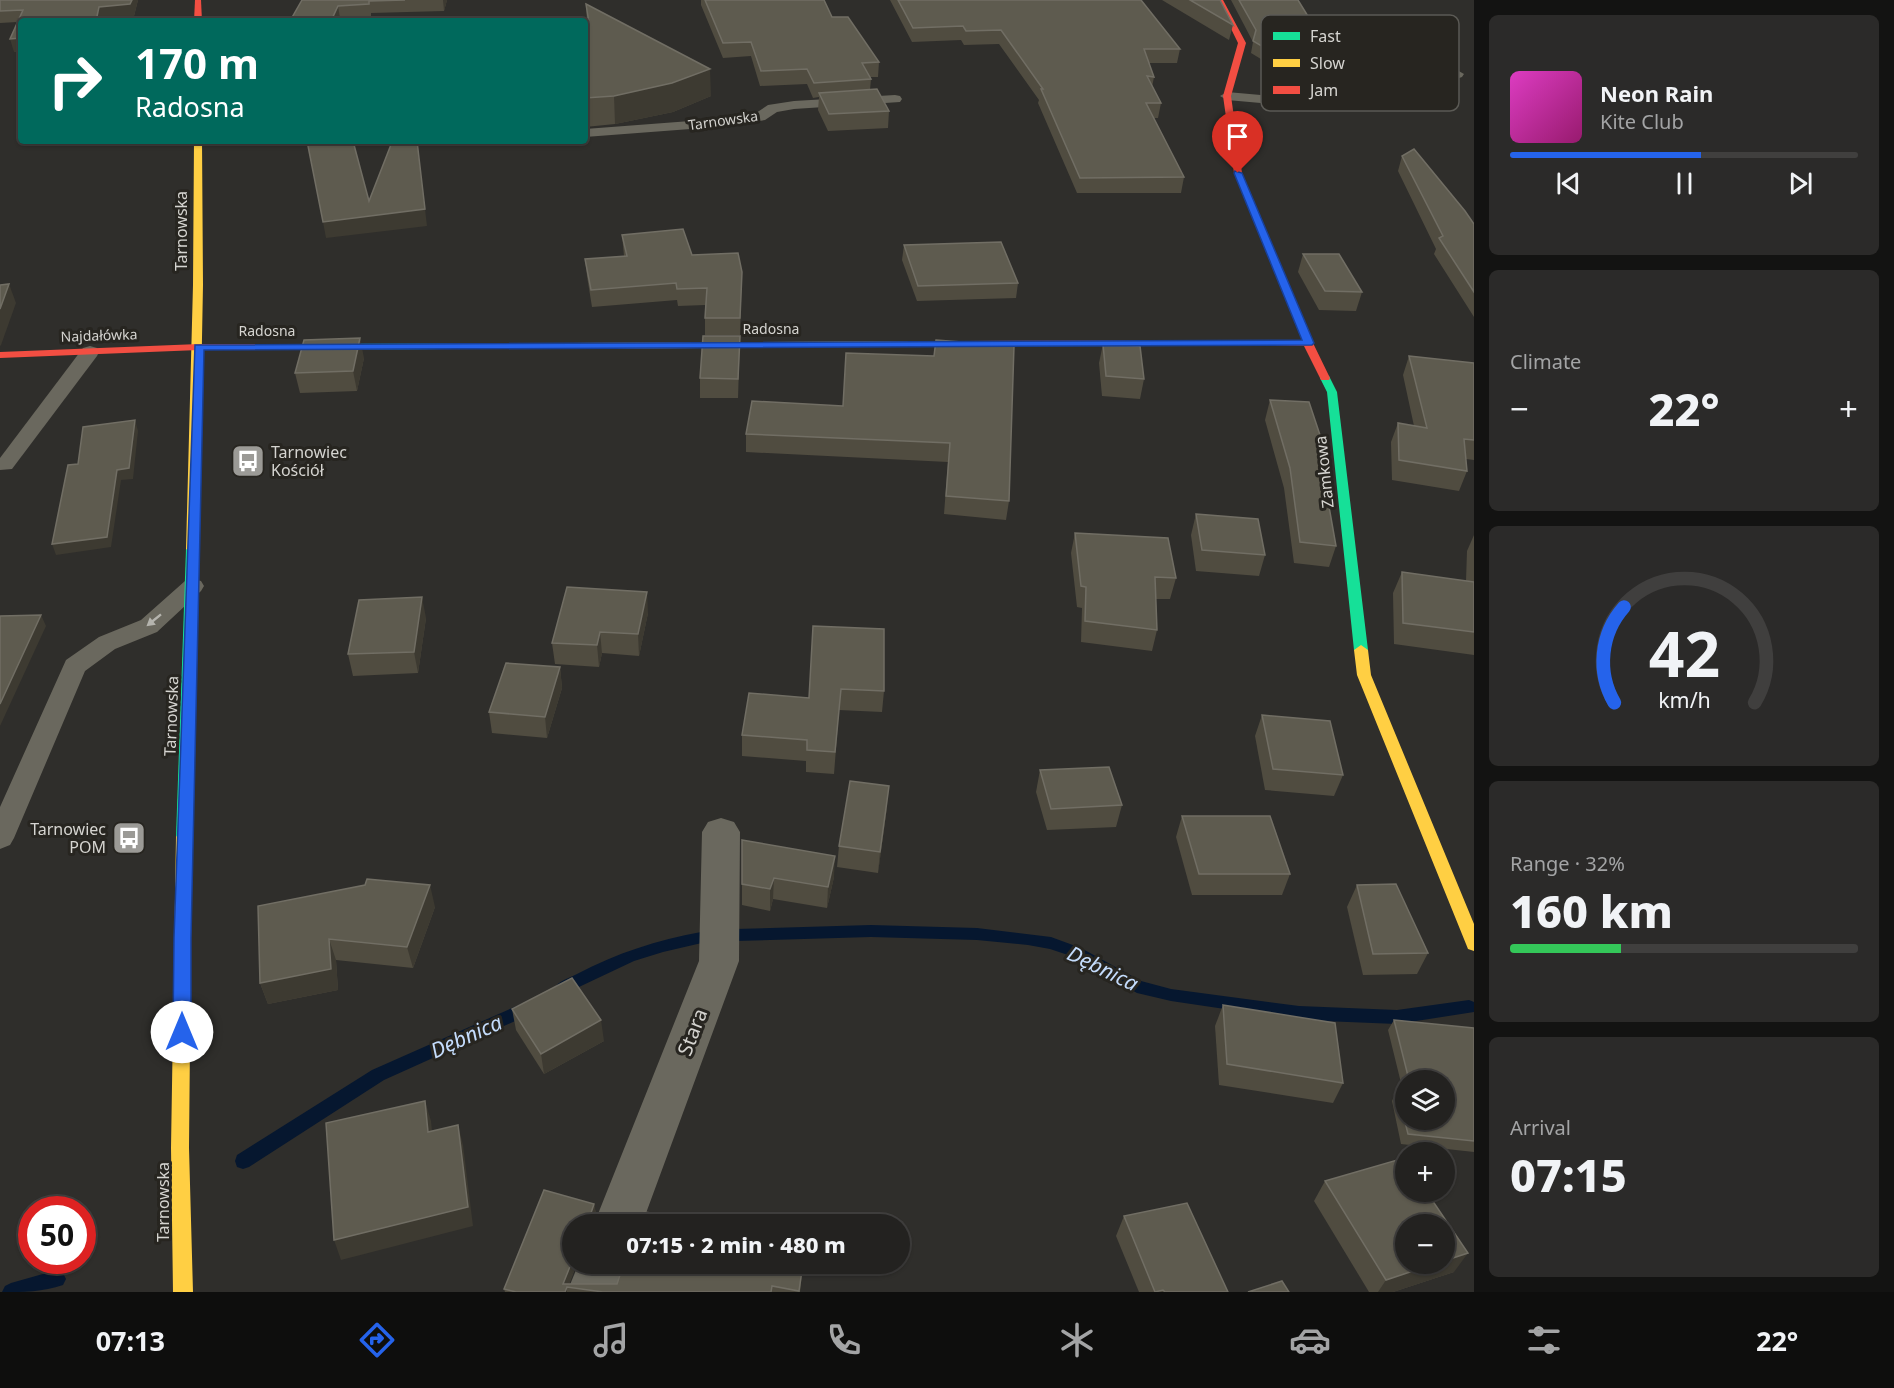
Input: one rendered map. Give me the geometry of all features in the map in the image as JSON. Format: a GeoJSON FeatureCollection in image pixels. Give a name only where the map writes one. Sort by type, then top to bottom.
{"type":"FeatureCollection","features":[{"type":"Feature","properties":{"kind":"street"},"geometry":{"type":"LineString","coordinates":[[198,0],[198,18]]}},
{"type":"Feature","properties":{"kind":"street","name":"Zamkowa"},"geometry":{"type":"LineString","coordinates":[[1220,0],[1242,43],[1227,96],[1238,173],[1308,343],[1332,392],[1364,675],[1474,944]]}},
{"type":"Feature","properties":{"kind":"street","name":"Tarnowska"},"geometry":{"type":"LineString","coordinates":[[183,1292],[182,938],[199,347],[198,144]]}},
{"type":"Feature","properties":{"kind":"street","name":"Radosna"},"geometry":{"type":"LineString","coordinates":[[199,347],[1308,343]]}},
{"type":"Feature","properties":{"kind":"street","name":"Najdałówka"},"geometry":{"type":"LineString","coordinates":[[0,356],[199,347]]}},
{"type":"Feature","properties":{"kind":"street","name":"Stara"},"geometry":{"type":"LineString","coordinates":[[622,1214],[719,961],[721,832]]}},
{"type":"Feature","properties":{"kind":"street"},"geometry":{"type":"LineString","coordinates":[[592,1292],[599,1274]]}},
{"type":"Feature","properties":{"kind":"lane"},"geometry":{"type":"LineString","coordinates":[[1227,96],[1261,99]]}},
{"type":"Feature","properties":{"kind":"lane","name":"Tarnowska"},"geometry":{"type":"LineString","coordinates":[[588,133],[730,122],[760,117],[773,108],[794,105],[895,99]]}},
{"type":"Feature","properties":{"kind":"lane"},"geometry":{"type":"LineString","coordinates":[[6,465],[90,352]]}},
{"type":"Feature","properties":{"kind":"lane"},"geometry":{"type":"LineString","coordinates":[[0,838],[75,666],[107,643],[149,626],[193,586]]}},
{"type":"Feature","properties":{"kind":"building"},"geometry":{"type":"Polygon","coordinates":[[[0,0],[132,0],[130,4],[99,7],[97,18],[19,18],[23,10],[0,11],[0,0]]]}},
{"type":"Feature","properties":{"kind":"building"},"geometry":{"type":"Polygon","coordinates":[[[302,0],[405,0],[369,1],[369,4],[338,6],[332,18],[292,18],[302,0]]]}},
{"type":"Feature","properties":{"kind":"building"},"geometry":{"type":"Polygon","coordinates":[[[705,0],[824,0],[832,17],[848,17],[879,62],[862,63],[871,79],[814,83],[807,69],[761,71],[751,42],[723,43],[705,0]]]}},
{"type":"Feature","properties":{"kind":"building"},"geometry":{"type":"Polygon","coordinates":[[[898,0],[1141,0],[1180,49],[1144,49],[1154,77],[1147,76],[1161,103],[1146,103],[1184,177],[1080,178],[1041,89],[1043,89],[1001,30],[966,31],[963,26],[913,28],[898,0]]]}},
{"type":"Feature","properties":{"kind":"building"},"geometry":{"type":"Polygon","coordinates":[[[1190,0],[1220,0],[1233,25],[1190,0]]]}},
{"type":"Feature","properties":{"kind":"building"},"geometry":{"type":"Polygon","coordinates":[[[1239,0],[1298,0],[1307,15],[1261,15],[1261,46],[1253,41],[1256,30],[1239,0]]]}},
{"type":"Feature","properties":{"kind":"building"},"geometry":{"type":"Polygon","coordinates":[[[586,4],[710,69],[672,83],[614,96],[588,98],[589,23],[586,4]]]}},
{"type":"Feature","properties":{"kind":"building"},"geometry":{"type":"Polygon","coordinates":[[[18,21],[18,38],[10,39],[18,21]]]}},
{"type":"Feature","properties":{"kind":"building"},"geometry":{"type":"Polygon","coordinates":[[[877,89],[889,111],[829,114],[819,93],[877,89]]]}},
{"type":"Feature","properties":{"kind":"building"},"geometry":{"type":"Polygon","coordinates":[[[308,144],[354,144],[369,201],[391,144],[417,144],[425,209],[323,222],[308,144]]]}},
{"type":"Feature","properties":{"kind":"building"},"geometry":{"type":"Polygon","coordinates":[[[1414,149],[1474,224],[1474,292],[1439,238],[1443,236],[1402,156],[1414,149]]]}},
{"type":"Feature","properties":{"kind":"building"},"geometry":{"type":"Polygon","coordinates":[[[683,229],[692,255],[738,253],[742,272],[740,318],[705,318],[707,288],[677,289],[676,283],[591,290],[585,259],[627,256],[622,235],[683,229]]]}},
{"type":"Feature","properties":{"kind":"building"},"geometry":{"type":"Polygon","coordinates":[[[1001,242],[1018,283],[918,286],[904,245],[1001,242]]]}},
{"type":"Feature","properties":{"kind":"building"},"geometry":{"type":"Polygon","coordinates":[[[1303,254],[1339,254],[1362,292],[1325,291],[1303,254]]]}},
{"type":"Feature","properties":{"kind":"building"},"geometry":{"type":"Polygon","coordinates":[[[9,284],[0,309],[0,285],[9,284]]]}},
{"type":"Feature","properties":{"kind":"building"},"geometry":{"type":"Polygon","coordinates":[[[703,336],[740,336],[738,379],[700,378],[703,336]]]}},
{"type":"Feature","properties":{"kind":"building"},"geometry":{"type":"Polygon","coordinates":[[[360,338],[353,371],[295,373],[304,340],[360,338]]]}},
{"type":"Feature","properties":{"kind":"building"},"geometry":{"type":"Polygon","coordinates":[[[936,340],[1014,346],[1009,501],[946,496],[950,443],[746,434],[752,401],[843,406],[846,353],[934,356],[936,340]]]}},
{"type":"Feature","properties":{"kind":"building"},"geometry":{"type":"Polygon","coordinates":[[[1103,344],[1140,346],[1144,379],[1106,376],[1103,344]]]}},
{"type":"Feature","properties":{"kind":"building"},"geometry":{"type":"Polygon","coordinates":[[[1409,356],[1474,363],[1474,440],[1464,439],[1467,471],[1399,460],[1398,423],[1427,428],[1409,356]]]}},
{"type":"Feature","properties":{"kind":"building"},"geometry":{"type":"Polygon","coordinates":[[[1270,400],[1309,402],[1325,450],[1319,450],[1336,546],[1300,542],[1290,468],[1270,400]]]}},
{"type":"Feature","properties":{"kind":"building"},"geometry":{"type":"Polygon","coordinates":[[[135,420],[129,468],[117,470],[107,537],[52,544],[68,465],[78,464],[83,427],[135,420]]]}},
{"type":"Feature","properties":{"kind":"building"},"geometry":{"type":"Polygon","coordinates":[[[1196,514],[1258,519],[1265,555],[1202,550],[1196,514]]]}},
{"type":"Feature","properties":{"kind":"building"},"geometry":{"type":"Polygon","coordinates":[[[1075,533],[1168,538],[1176,578],[1155,577],[1157,630],[1085,621],[1086,587],[1081,586],[1075,533]]]}},
{"type":"Feature","properties":{"kind":"building"},"geometry":{"type":"Polygon","coordinates":[[[1402,572],[1474,582],[1474,632],[1403,623],[1402,572]]]}},
{"type":"Feature","properties":{"kind":"building"},"geometry":{"type":"Polygon","coordinates":[[[567,587],[647,592],[638,634],[600,632],[597,645],[552,643],[567,587]]]}},
{"type":"Feature","properties":{"kind":"building"},"geometry":{"type":"Polygon","coordinates":[[[422,597],[414,652],[348,654],[359,600],[422,597]]]}},
{"type":"Feature","properties":{"kind":"building"},"geometry":{"type":"Polygon","coordinates":[[[41,615],[0,704],[0,616],[41,615]]]}},
{"type":"Feature","properties":{"kind":"building"},"geometry":{"type":"Polygon","coordinates":[[[813,626],[884,629],[884,691],[841,689],[835,752],[807,750],[807,740],[742,735],[749,693],[809,698],[813,626]]]}},
{"type":"Feature","properties":{"kind":"building"},"geometry":{"type":"Polygon","coordinates":[[[506,663],[560,667],[545,717],[489,712],[506,663]]]}},
{"type":"Feature","properties":{"kind":"building"},"geometry":{"type":"Polygon","coordinates":[[[1262,715],[1330,721],[1343,775],[1273,769],[1262,715]]]}},
{"type":"Feature","properties":{"kind":"building"},"geometry":{"type":"Polygon","coordinates":[[[1109,767],[1122,805],[1051,809],[1040,770],[1109,767]]]}},
{"type":"Feature","properties":{"kind":"building"},"geometry":{"type":"Polygon","coordinates":[[[850,781],[889,786],[880,852],[839,846],[850,781]]]}},
{"type":"Feature","properties":{"kind":"building"},"geometry":{"type":"Polygon","coordinates":[[[1182,816],[1270,816],[1290,874],[1199,874],[1182,816]]]}},
{"type":"Feature","properties":{"kind":"building"},"geometry":{"type":"Polygon","coordinates":[[[742,840],[835,856],[828,887],[774,878],[770,889],[742,884],[742,840]]]}},
{"type":"Feature","properties":{"kind":"building"},"geometry":{"type":"Polygon","coordinates":[[[367,879],[430,885],[407,947],[329,939],[331,969],[260,983],[258,906],[365,885],[367,879]]]}},
{"type":"Feature","properties":{"kind":"building"},"geometry":{"type":"Polygon","coordinates":[[[1396,884],[1428,953],[1373,954],[1357,885],[1396,884]]]}},
{"type":"Feature","properties":{"kind":"building"},"geometry":{"type":"Polygon","coordinates":[[[572,978],[601,1020],[541,1054],[512,1009],[572,978]]]}},
{"type":"Feature","properties":{"kind":"building"},"geometry":{"type":"Polygon","coordinates":[[[1223,1005],[1335,1023],[1343,1083],[1227,1064],[1223,1005]]]}},
{"type":"Feature","properties":{"kind":"building"},"geometry":{"type":"Polygon","coordinates":[[[1394,1020],[1474,1028],[1474,1141],[1408,1134],[1407,1130],[1455,1130],[1455,1070],[1406,1070],[1394,1020]]]}},
{"type":"Feature","properties":{"kind":"building"},"geometry":{"type":"Polygon","coordinates":[[[425,1101],[428,1132],[458,1125],[468,1207],[334,1240],[326,1123],[425,1101]]]}},
{"type":"Feature","properties":{"kind":"building"},"geometry":{"type":"Polygon","coordinates":[[[1395,1161],[1395,1202],[1433,1202],[1442,1214],[1395,1214],[1395,1274],[1404,1274],[1386,1280],[1325,1181],[1395,1161]]]}},
{"type":"Feature","properties":{"kind":"building"},"geometry":{"type":"Polygon","coordinates":[[[544,1190],[594,1204],[592,1214],[562,1214],[562,1274],[567,1274],[563,1284],[617,1284],[620,1274],[801,1274],[799,1291],[772,1286],[771,1292],[603,1292],[567,1287],[565,1292],[516,1292],[504,1289],[544,1190]]]}},
{"type":"Feature","properties":{"kind":"building"},"geometry":{"type":"Polygon","coordinates":[[[1187,1203],[1228,1292],[1165,1292],[1163,1290],[1155,1292],[1124,1216],[1187,1203]]]}},
{"type":"Feature","properties":{"kind":"building"},"geometry":{"type":"Polygon","coordinates":[[[1455,1234],[1468,1253],[1455,1257],[1455,1234]]]}},
{"type":"Feature","properties":{"kind":"building"},"geometry":{"type":"Polygon","coordinates":[[[1282,1281],[1289,1292],[1248,1292],[1282,1281]]]}},
{"type":"Feature","properties":{"kind":"waterway","name":"Dębnica"},"geometry":{"type":"LineString","coordinates":[[735,935],[871,931],[977,934],[1028,939],[1051,943],[1076,952],[1137,987],[1171,995],[1299,1013],[1397,1017],[1469,1007]]}},
{"type":"Feature","properties":{"kind":"waterway","name":"Dębnica"},"geometry":{"type":"LineString","coordinates":[[562,989],[629,957],[681,941],[701,938]]}},
{"type":"Feature","properties":{"kind":"waterway","name":"Dębnica"},"geometry":{"type":"LineString","coordinates":[[243,1161],[378,1075],[528,1008]]}},
{"type":"Feature","properties":{"kind":"waterway","name":"Dębnica"},"geometry":{"type":"LineString","coordinates":[[11,1292],[57,1279]]}},
{"type":"Feature","properties":{"kind":"traffic: fast"},"geometry":{"type":"LineString","coordinates":[[309,347],[572,346]]}},
{"type":"Feature","properties":{"kind":"traffic: fast"},"geometry":{"type":"LineString","coordinates":[[1325,378],[1332,392],[1361,650]]}},
{"type":"Feature","properties":{"kind":"traffic: fast"},"geometry":{"type":"LineString","coordinates":[[184,837],[192,549]]}},
{"type":"Feature","properties":{"kind":"traffic: slow"},"geometry":{"type":"LineString","coordinates":[[192,549],[198,285],[198,144]]}},
{"type":"Feature","properties":{"kind":"traffic: slow"},"geometry":{"type":"LineString","coordinates":[[572,346],[964,344]]}},
{"type":"Feature","properties":{"kind":"traffic: slow"},"geometry":{"type":"LineString","coordinates":[[1361,650],[1364,675],[1474,944]]}},
{"type":"Feature","properties":{"kind":"traffic: slow"},"geometry":{"type":"LineString","coordinates":[[183,1292],[180,1148],[184,837]]}},
{"type":"Feature","properties":{"kind":"traffic: jam"},"geometry":{"type":"LineString","coordinates":[[198,0],[198,18]]}},
{"type":"Feature","properties":{"kind":"traffic: jam"},"geometry":{"type":"LineString","coordinates":[[1220,0],[1242,43],[1227,96],[1238,173],[1308,343],[1325,378]]}},
{"type":"Feature","properties":{"kind":"traffic: jam"},"geometry":{"type":"LineString","coordinates":[[964,344],[1308,343]]}},
{"type":"Feature","properties":{"kind":"traffic: jam"},"geometry":{"type":"LineString","coordinates":[[0,355],[199,347],[309,347]]}},
{"type":"Feature","properties":{"kind":"place","name":"Tarnowiec Kościół"},"geometry":{"type":"Point","coordinates":[248,461]}},
{"type":"Feature","properties":{"kind":"place","name":"Tarnowiec POM"},"geometry":{"type":"Point","coordinates":[129,838]}},
{"type":"Feature","properties":{"kind":"route"},"geometry":{"type":"LineString","coordinates":[[182,1032],[182,938],[199,347],[1308,343],[1238,173]]}}]}
